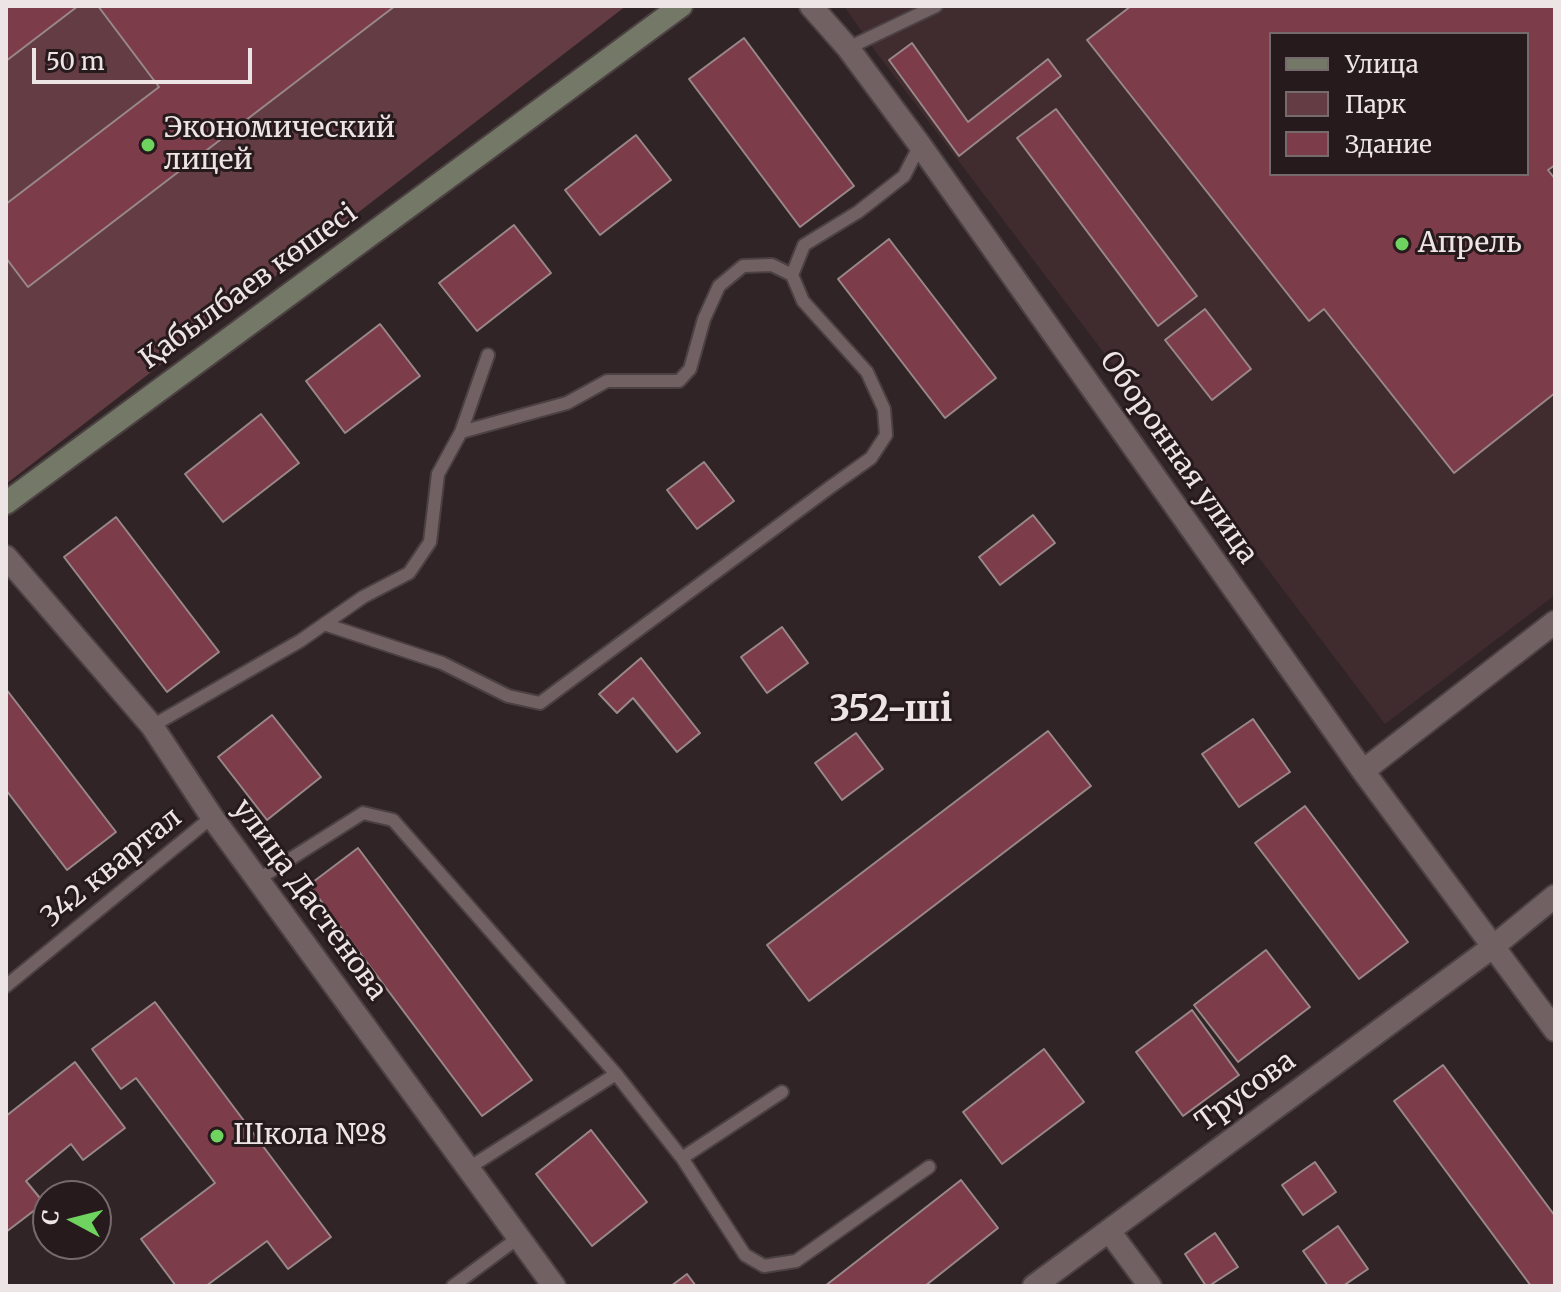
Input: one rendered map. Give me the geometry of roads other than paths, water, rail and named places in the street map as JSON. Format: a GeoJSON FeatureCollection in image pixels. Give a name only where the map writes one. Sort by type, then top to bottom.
{"type":"FeatureCollection","features":[{"type":"Feature","properties":{"kind":"main road","name":"Қабылбаев көшесі"},"geometry":{"type":"LineString","coordinates":[[6,503],[681,6]]}},
{"type":"Feature","properties":{"kind":"street","name":"Оборонная улица"},"geometry":{"type":"LineString","coordinates":[[811,6],[848,48],[920,145],[1363,771],[1555,1030]]}},
{"type":"Feature","properties":{"kind":"street","name":"улица Дастенова"},"geometry":{"type":"LineString","coordinates":[[6,557],[152,726],[257,880],[554,1286]]}},
{"type":"Feature","properties":{"kind":"street"},"geometry":{"type":"LineString","coordinates":[[1363,771],[1555,622]]}},
{"type":"Feature","properties":{"kind":"street","name":"Трусова"},"geometry":{"type":"LineString","coordinates":[[1034,1286],[1494,946],[1555,896]]}},
{"type":"Feature","properties":{"kind":"street"},"geometry":{"type":"LineString","coordinates":[[1109,1231],[1150,1286]]}},
{"type":"Feature","properties":{"kind":"lane"},"geometry":{"type":"LineString","coordinates":[[848,48],[936,6]]}},
{"type":"Feature","properties":{"kind":"lane"},"geometry":{"type":"LineString","coordinates":[[792,275],[804,245],[858,212],[904,176],[920,145]]}},
{"type":"Feature","properties":{"kind":"lane"},"geometry":{"type":"LineString","coordinates":[[324,624],[442,663],[508,696],[540,703],[871,458],[886,435],[884,409],[867,372],[803,301],[792,275],[772,265],[743,266],[719,286],[704,319],[690,369],[679,381],[607,381],[567,403],[461,432]]}},
{"type":"Feature","properties":{"kind":"lane"},"geometry":{"type":"LineString","coordinates":[[152,726],[300,641],[363,597],[409,573],[430,542],[438,474],[461,432],[488,355]]}},
{"type":"Feature","properties":{"kind":"lane"},"geometry":{"type":"LineString","coordinates":[[257,880],[363,813],[393,820],[616,1074],[682,1158],[745,1255],[764,1266],[796,1261],[929,1167]]}},
{"type":"Feature","properties":{"kind":"lane","name":"342 квартал"},"geometry":{"type":"LineString","coordinates":[[6,986],[212,817]]}},
{"type":"Feature","properties":{"kind":"lane"},"geometry":{"type":"LineString","coordinates":[[467,1169],[616,1074]]}},
{"type":"Feature","properties":{"kind":"lane"},"geometry":{"type":"LineString","coordinates":[[682,1158],[782,1092]]}},
{"type":"Feature","properties":{"kind":"lane"},"geometry":{"type":"LineString","coordinates":[[453,1286],[518,1238]]}},
{"type":"Feature","properties":{"kind":"place","name":"Экономический лицей"},"geometry":{"type":"Point","coordinates":[148,145]}},
{"type":"Feature","properties":{"kind":"place","name":"Апрель"},"geometry":{"type":"Point","coordinates":[1402,244]}},
{"type":"Feature","properties":{"kind":"place","name":"Школа №8"},"geometry":{"type":"Point","coordinates":[217,1136]}},
{"type":"Feature","properties":{"kind":"district","name":"352-ші"},"geometry":{"type":"Point","coordinates":[891,711]}}]}
